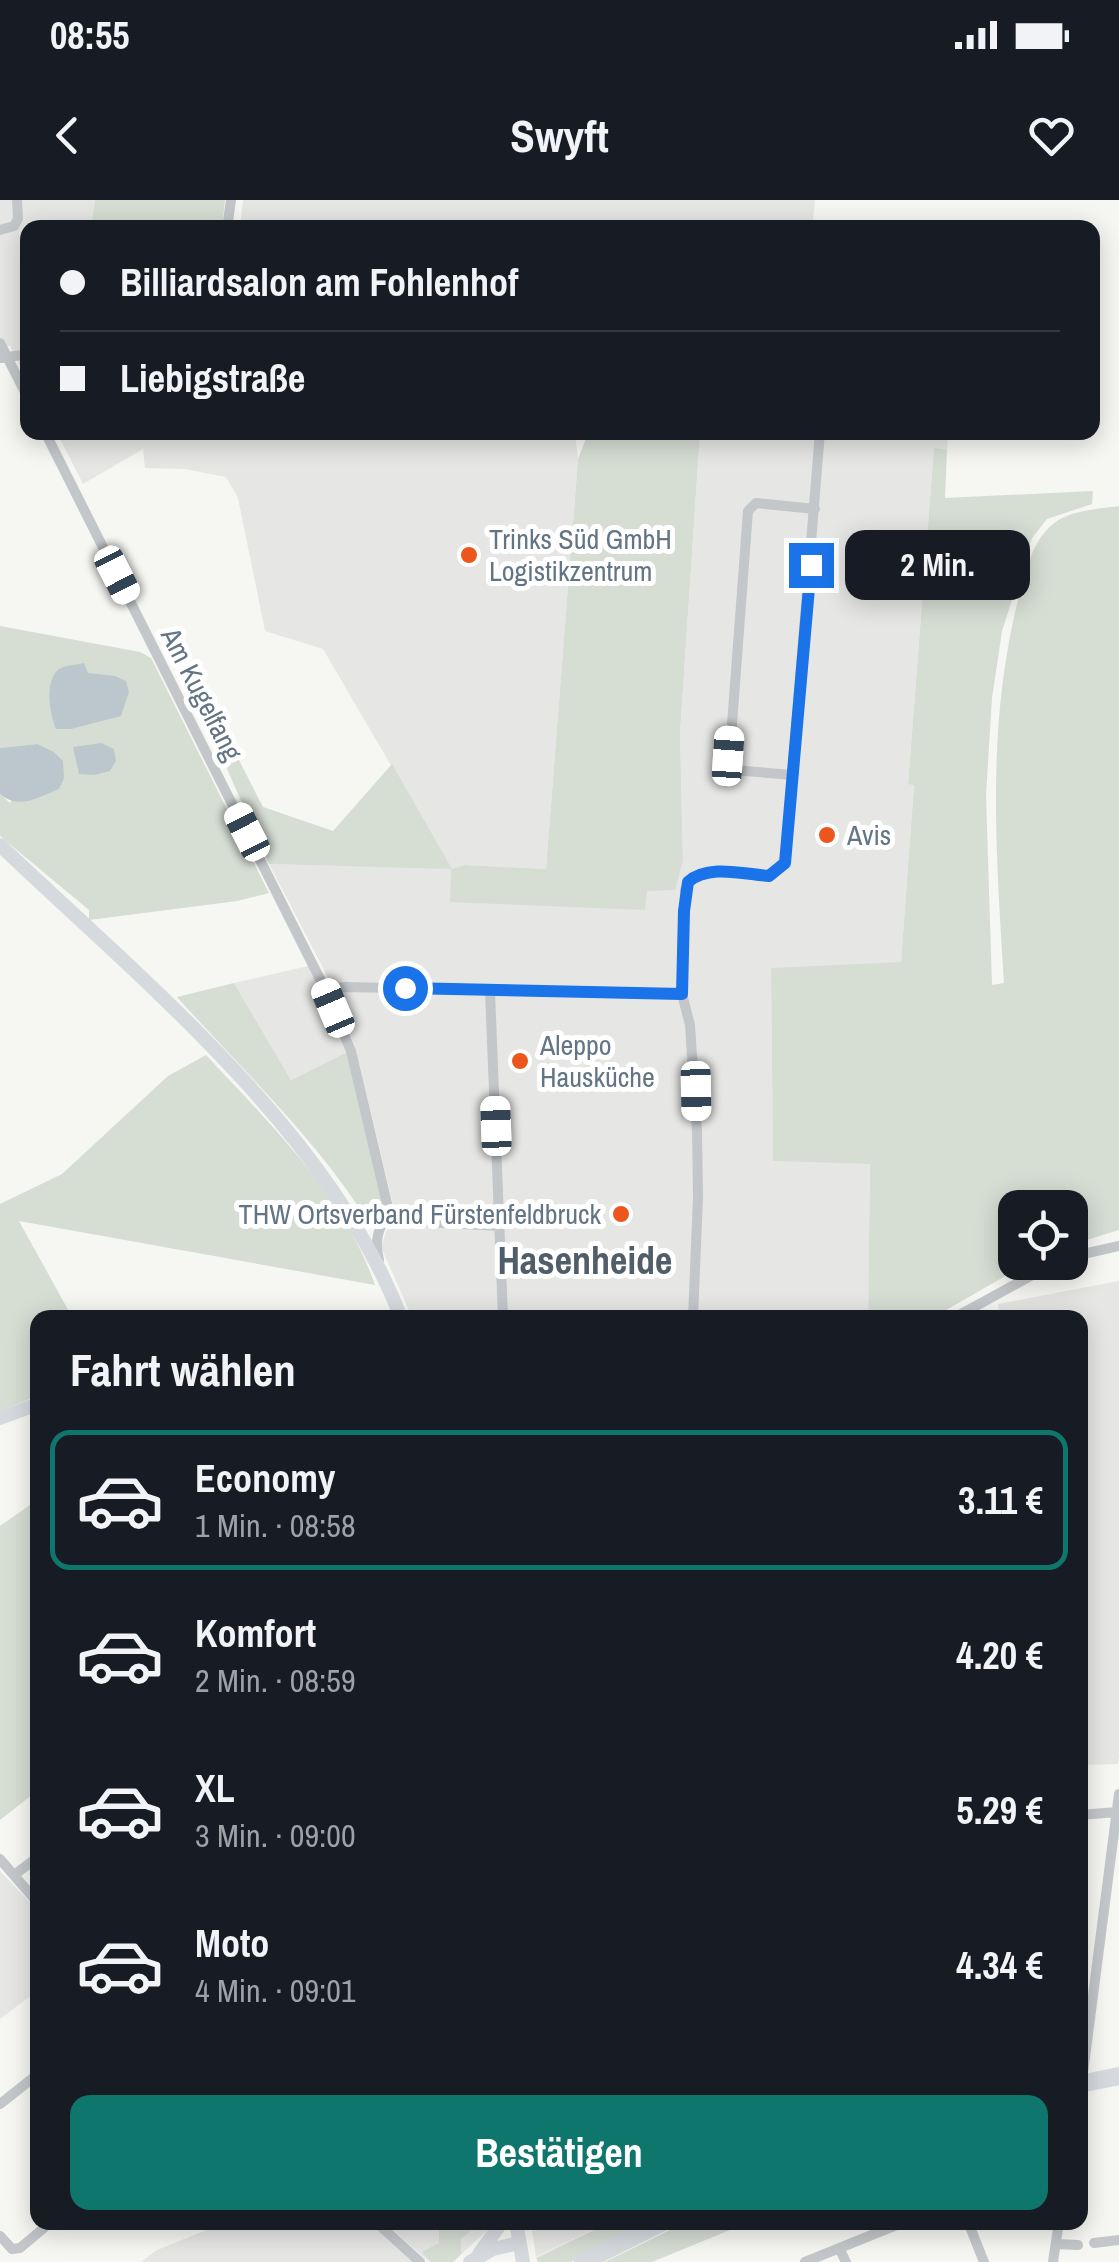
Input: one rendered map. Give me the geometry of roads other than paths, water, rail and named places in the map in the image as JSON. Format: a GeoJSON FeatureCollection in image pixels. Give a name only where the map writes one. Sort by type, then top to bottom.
{"type":"FeatureCollection","features":[{"type":"Feature","properties":{"kind":"highway"},"geometry":{"type":"LineString","coordinates":[[1088,2082],[1119,2076]]}},
{"type":"Feature","properties":{"kind":"highway"},"geometry":{"type":"LineString","coordinates":[[584,2262],[647,2230]]}},
{"type":"Feature","properties":{"kind":"main road"},"geometry":{"type":"LineString","coordinates":[[0,845],[212,1048],[287,1129],[326,1182],[380,1270],[397,1310]]}},
{"type":"Feature","properties":{"kind":"main road"},"geometry":{"type":"LineString","coordinates":[[0,1418],[30,1407]]}},
{"type":"Feature","properties":{"kind":"main road"},"geometry":{"type":"LineString","coordinates":[[473,2260],[496,2230]]}},
{"type":"Feature","properties":{"kind":"main road"},"geometry":{"type":"LineString","coordinates":[[517,2230],[523,2262]]}},
{"type":"Feature","properties":{"kind":"main road"},"geometry":{"type":"LineString","coordinates":[[473,2260],[499,2246],[519,2243]]}},
{"type":"Feature","properties":{"kind":"street"},"geometry":{"type":"LineString","coordinates":[[0,230],[14,226],[18,220],[16,200]]}},
{"type":"Feature","properties":{"kind":"street"},"geometry":{"type":"LineString","coordinates":[[0,343],[20,385]]}},
{"type":"Feature","properties":{"kind":"street","name":"Am Kugelfang"},"geometry":{"type":"LineString","coordinates":[[49,440],[325,990],[351,1051],[389,1212]]}},
{"type":"Feature","properties":{"kind":"street"},"geometry":{"type":"LineString","coordinates":[[693,1310],[698,1197],[696,1079],[690,1024],[682,994],[684,908],[688,882],[697,874],[708,871],[769,876],[782,868],[788,843],[820,440]]}},
{"type":"Feature","properties":{"kind":"street"},"geometry":{"type":"LineString","coordinates":[[792,776],[734,770],[728,764],[735,656],[748,511],[756,503],[815,509]]}},
{"type":"Feature","properties":{"kind":"street"},"geometry":{"type":"LineString","coordinates":[[325,990],[346,987],[682,994]]}},
{"type":"Feature","properties":{"kind":"street"},"geometry":{"type":"LineString","coordinates":[[490,991],[503,1310]]}},
{"type":"Feature","properties":{"kind":"street"},"geometry":{"type":"LineString","coordinates":[[380,1270],[375,1244],[379,1227],[389,1212],[408,1221],[498,1226]]}},
{"type":"Feature","properties":{"kind":"street"},"geometry":{"type":"LineString","coordinates":[[1088,1253],[1119,1246]]}},
{"type":"Feature","properties":{"kind":"street"},"geometry":{"type":"LineString","coordinates":[[969,1310],[1023,1280]]}},
{"type":"Feature","properties":{"kind":"street"},"geometry":{"type":"LineString","coordinates":[[1088,2042],[1119,1794]]}},
{"type":"Feature","properties":{"kind":"street"},"geometry":{"type":"LineString","coordinates":[[1088,1814],[1116,1812]]}},
{"type":"Feature","properties":{"kind":"street"},"geometry":{"type":"LineString","coordinates":[[0,1859],[30,1894]]}},
{"type":"Feature","properties":{"kind":"street"},"geometry":{"type":"LineString","coordinates":[[14,1876],[30,1863]]}},
{"type":"Feature","properties":{"kind":"street"},"geometry":{"type":"LineString","coordinates":[[0,2104],[30,2080]]}},
{"type":"Feature","properties":{"kind":"street"},"geometry":{"type":"LineString","coordinates":[[0,2236],[12,2249],[20,2248],[41,2230]]}},
{"type":"Feature","properties":{"kind":"street"},"geometry":{"type":"LineString","coordinates":[[385,2230],[420,2262]]}},
{"type":"Feature","properties":{"kind":"street"},"geometry":{"type":"LineString","coordinates":[[804,2262],[884,2230]]}},
{"type":"Feature","properties":{"kind":"street"},"geometry":{"type":"LineString","coordinates":[[971,2230],[984,2262]]}},
{"type":"Feature","properties":{"kind":"street"},"geometry":{"type":"LineString","coordinates":[[1053,2262],[1059,2230]]}},
{"type":"Feature","properties":{"kind":"street"},"geometry":{"type":"LineString","coordinates":[[1094,2243],[1119,2240]]}},
{"type":"Feature","properties":{"kind":"street"},"geometry":{"type":"LineString","coordinates":[[1056,2244],[1078,2245]]}},
{"type":"Feature","properties":{"kind":"street"},"geometry":{"type":"LineString","coordinates":[[839,2248],[846,2262]]}},
{"type":"Feature","properties":{"kind":"place","name":"Trinks Süd GmbH Logistikzentrum"},"geometry":{"type":"Point","coordinates":[469,555]}},
{"type":"Feature","properties":{"kind":"place","name":"Avis"},"geometry":{"type":"Point","coordinates":[827,835]}},
{"type":"Feature","properties":{"kind":"place","name":"Aleppo Hausküche"},"geometry":{"type":"Point","coordinates":[520,1061]}},
{"type":"Feature","properties":{"kind":"place","name":"THW Ortsverband Fürstenfeldbruck"},"geometry":{"type":"Point","coordinates":[621,1214]}},
{"type":"Feature","properties":{"kind":"district","name":"Hasenheide"},"geometry":{"type":"Point","coordinates":[585,1260]}}]}
